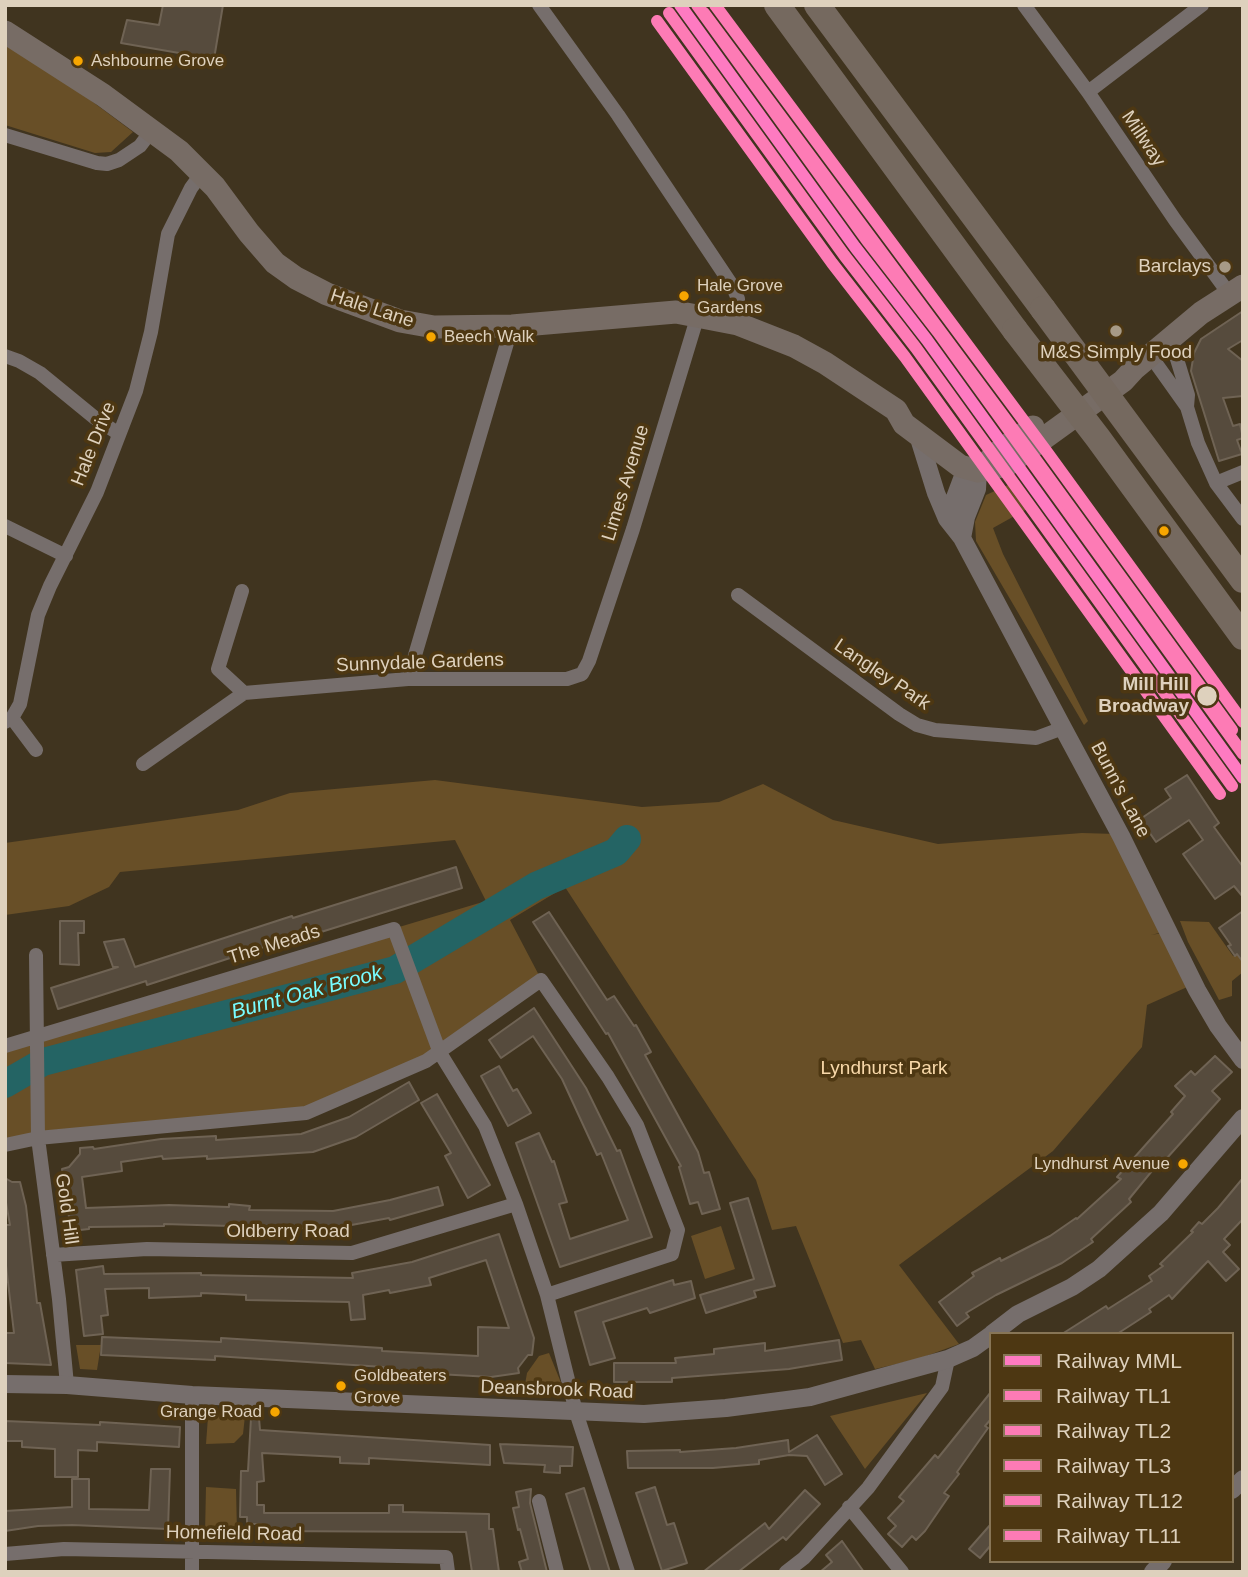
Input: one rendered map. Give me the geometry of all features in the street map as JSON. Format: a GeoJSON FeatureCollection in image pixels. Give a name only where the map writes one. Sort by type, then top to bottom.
{"type":"FeatureCollection","features":[{"type":"Feature","properties":{"kind":"highway"},"geometry":{"type":"LineString","coordinates":[[777,5],[1243,637]]}},
{"type":"Feature","properties":{"kind":"highway"},"geometry":{"type":"LineString","coordinates":[[817,5],[1243,580]]}},
{"type":"Feature","properties":{"kind":"main road","name":"Hale Lane"},"geometry":{"type":"LineString","coordinates":[[5,32],[32,47],[179,151],[202,173],[275,263],[296,278],[327,294],[400,321],[434,327],[512,326],[676,312],[738,324],[804,351],[896,410],[913,413],[967,453],[978,471]]}},
{"type":"Feature","properties":{"kind":"main road"},"geometry":{"type":"LineString","coordinates":[[978,471],[1007,465],[1123,381],[1201,313],[1236,290]]}},
{"type":"Feature","properties":{"kind":"main road","name":"Hale Lane"},"geometry":{"type":"LineString","coordinates":[[896,410],[904,424],[918,435],[960,466],[978,471]]}},
{"type":"Feature","properties":{"kind":"street"},"geometry":{"type":"LineString","coordinates":[[539,5],[618,115],[733,287],[738,299],[738,324]]}},
{"type":"Feature","properties":{"kind":"street","name":"Millway"},"geometry":{"type":"LineString","coordinates":[[1024,5],[1088,92],[1175,220],[1236,290]]}},
{"type":"Feature","properties":{"kind":"street"},"geometry":{"type":"LineString","coordinates":[[1088,92],[1202,5]]}},
{"type":"Feature","properties":{"kind":"street"},"geometry":{"type":"LineString","coordinates":[[5,135],[107,164],[119,160],[140,146],[152,130]]}},
{"type":"Feature","properties":{"kind":"street","name":"Hale Drive"},"geometry":{"type":"LineString","coordinates":[[9,720],[20,705],[38,615],[97,492],[136,391],[151,332],[168,234],[191,188],[202,173]]}},
{"type":"Feature","properties":{"kind":"street","name":"Limes Avenue"},"geometry":{"type":"LineString","coordinates":[[589,661],[698,315]]}},
{"type":"Feature","properties":{"kind":"street"},"geometry":{"type":"LineString","coordinates":[[408,679],[512,326]]}},
{"type":"Feature","properties":{"kind":"street"},"geometry":{"type":"LineString","coordinates":[[1151,354],[1177,359],[1188,394],[1187,407]]}},
{"type":"Feature","properties":{"kind":"street"},"geometry":{"type":"LineString","coordinates":[[1151,354],[1187,407],[1198,443],[1216,483],[1243,519]]}},
{"type":"Feature","properties":{"kind":"street"},"geometry":{"type":"LineString","coordinates":[[5,356],[40,373],[94,418],[119,434]]}},
{"type":"Feature","properties":{"kind":"street","name":"Bunn's Lane"},"geometry":{"type":"LineString","coordinates":[[918,435],[947,519],[962,538],[1121,836],[1198,990],[1218,1026],[1243,1060]]}},
{"type":"Feature","properties":{"kind":"street"},"geometry":{"type":"LineString","coordinates":[[947,519],[962,479],[978,471],[977,489],[970,503],[962,538]]}},
{"type":"Feature","properties":{"kind":"street"},"geometry":{"type":"LineString","coordinates":[[1216,483],[1243,472]]}},
{"type":"Feature","properties":{"kind":"street"},"geometry":{"type":"LineString","coordinates":[[5,526],[66,556]]}},
{"type":"Feature","properties":{"kind":"street"},"geometry":{"type":"LineString","coordinates":[[143,764],[244,693],[218,669],[242,591]]}},
{"type":"Feature","properties":{"kind":"street","name":"Langley Park"},"geometry":{"type":"LineString","coordinates":[[738,595],[917,725],[935,730],[1036,738],[1063,728]]}},
{"type":"Feature","properties":{"kind":"street","name":"Sunnydale Gardens"},"geometry":{"type":"LineString","coordinates":[[244,693],[408,679],[567,679],[582,674],[589,661]]}},
{"type":"Feature","properties":{"kind":"street"},"geometry":{"type":"LineString","coordinates":[[9,720],[36,750]]}},
{"type":"Feature","properties":{"kind":"street","name":"The Meads"},"geometry":{"type":"LineString","coordinates":[[5,1046],[394,929],[440,1053]]}},
{"type":"Feature","properties":{"kind":"street"},"geometry":{"type":"LineString","coordinates":[[36,954],[38,1036]]}},
{"type":"Feature","properties":{"kind":"street"},"geometry":{"type":"LineString","coordinates":[[5,1145],[38,1138],[306,1113],[426,1061],[541,980],[638,1125],[678,1230],[672,1254],[547,1294]]}},
{"type":"Feature","properties":{"kind":"street","name":"Gold Hill"},"geometry":{"type":"LineString","coordinates":[[38,1036],[38,1138],[67,1385]]}},
{"type":"Feature","properties":{"kind":"street"},"geometry":{"type":"LineString","coordinates":[[440,1053],[485,1126],[516,1204],[547,1294],[576,1412],[628,1572]]}},
{"type":"Feature","properties":{"kind":"street"},"geometry":{"type":"LineString","coordinates":[[994,1332],[1018,1314],[1072,1287],[1099,1269],[1161,1213],[1243,1118]]}},
{"type":"Feature","properties":{"kind":"street","name":"Oldberry Road"},"geometry":{"type":"LineString","coordinates":[[53,1255],[147,1250],[352,1253],[516,1204]]}},
{"type":"Feature","properties":{"kind":"street","name":"Deansbrook Road"},"geometry":{"type":"LineString","coordinates":[[5,1384],[67,1385],[192,1395],[644,1414],[726,1408],[798,1398],[881,1379],[948,1359],[973,1348],[989,1336]]}},
{"type":"Feature","properties":{"kind":"street"},"geometry":{"type":"LineString","coordinates":[[786,1572],[804,1558],[868,1488],[942,1387],[948,1359]]}},
{"type":"Feature","properties":{"kind":"street"},"geometry":{"type":"LineString","coordinates":[[192,1395],[192,1572]]}},
{"type":"Feature","properties":{"kind":"street"},"geometry":{"type":"LineString","coordinates":[[539,1501],[557,1572]]}},
{"type":"Feature","properties":{"kind":"street"},"geometry":{"type":"LineString","coordinates":[[849,1507],[902,1572]]}},
{"type":"Feature","properties":{"kind":"street","name":"Homefield Road"},"geometry":{"type":"LineString","coordinates":[[5,1554],[64,1549],[446,1557],[448,1572]]}},
{"type":"Feature","properties":{"kind":"green space"},"geometry":{"type":"Polygon","coordinates":[[[5,41],[34,58],[133,132],[111,152],[95,153],[5,125],[5,41]]]}},
{"type":"Feature","properties":{"kind":"green space"},"geometry":{"type":"Polygon","coordinates":[[[1008,485],[1021,487],[1029,496],[1027,509],[993,528],[1003,554],[1088,721],[1084,725],[976,541],[975,522],[986,495],[1008,485]]]}},
{"type":"Feature","properties":{"kind":"green space","name":"Lyndhurst Park"},"geometry":{"type":"Polygon","coordinates":[[[435,780],[642,807],[719,802],[763,784],[833,820],[938,844],[1082,833],[1116,834],[1167,931],[1151,935],[1168,932],[1194,984],[1147,1005],[1142,1047],[1053,1151],[899,1265],[959,1344],[918,1359],[875,1369],[861,1340],[843,1343],[796,1226],[772,1230],[756,1180],[565,887],[510,920],[542,981],[440,1053],[306,1113],[5,1145],[5,1045],[486,901],[455,840],[120,872],[109,887],[69,906],[5,915],[5,843],[238,810],[290,793],[435,780]]]}},
{"type":"Feature","properties":{"kind":"green space"},"geometry":{"type":"Polygon","coordinates":[[[1180,921],[1209,922],[1233,956],[1243,954],[1243,972],[1232,981],[1232,996],[1219,1000],[1188,942],[1180,921]]]}},
{"type":"Feature","properties":{"kind":"green space"},"geometry":{"type":"Polygon","coordinates":[[[721,1226],[735,1269],[705,1279],[691,1236],[721,1226]]]}},
{"type":"Feature","properties":{"kind":"green space"},"geometry":{"type":"Polygon","coordinates":[[[76,1345],[101,1345],[97,1370],[80,1369],[76,1345]]]}},
{"type":"Feature","properties":{"kind":"green space"},"geometry":{"type":"Polygon","coordinates":[[[549,1353],[564,1390],[560,1395],[524,1390],[527,1373],[539,1356],[549,1353]]]}},
{"type":"Feature","properties":{"kind":"green space"},"geometry":{"type":"Polygon","coordinates":[[[927,1393],[865,1469],[830,1416],[927,1393]]]}},
{"type":"Feature","properties":{"kind":"green space"},"geometry":{"type":"Polygon","coordinates":[[[214,1412],[245,1416],[243,1434],[234,1443],[206,1444],[208,1417],[214,1412]]]}},
{"type":"Feature","properties":{"kind":"green space"},"geometry":{"type":"Polygon","coordinates":[[[206,1487],[236,1489],[237,1533],[211,1532],[210,1542],[205,1534],[206,1487]]]}},
{"type":"Feature","properties":{"kind":"building"},"geometry":{"type":"Polygon","coordinates":[[[163,5],[223,5],[214,59],[121,43],[127,20],[159,25],[163,5]]]}},
{"type":"Feature","properties":{"kind":"building"},"geometry":{"type":"Polygon","coordinates":[[[1243,311],[1243,340],[1228,349],[1243,361],[1243,396],[1223,398],[1233,426],[1240,424],[1243,438],[1237,440],[1242,454],[1219,461],[1191,371],[1194,353],[1201,339],[1243,311]]]}},
{"type":"Feature","properties":{"kind":"building"},"geometry":{"type":"Polygon","coordinates":[[[1187,775],[1219,823],[1214,827],[1243,867],[1243,897],[1234,886],[1215,899],[1183,854],[1203,840],[1189,820],[1156,842],[1147,829],[1142,832],[1136,822],[1171,798],[1165,789],[1187,775]]]}},
{"type":"Feature","properties":{"kind":"building"},"geometry":{"type":"Polygon","coordinates":[[[456,867],[462,888],[305,937],[304,934],[147,985],[146,981],[58,1009],[51,988],[118,967],[113,967],[104,942],[124,939],[135,967],[456,867]]]}},
{"type":"Feature","properties":{"kind":"building"},"geometry":{"type":"Polygon","coordinates":[[[1243,911],[1243,962],[1237,954],[1235,956],[1219,928],[1243,911]]]}},
{"type":"Feature","properties":{"kind":"building"},"geometry":{"type":"Polygon","coordinates":[[[549,912],[607,1000],[614,996],[634,1026],[636,1025],[651,1052],[645,1055],[698,1152],[704,1173],[709,1172],[720,1209],[702,1214],[698,1202],[690,1204],[679,1167],[681,1166],[608,1033],[606,1034],[533,922],[549,912]]]}},
{"type":"Feature","properties":{"kind":"building"},"geometry":{"type":"Polygon","coordinates":[[[60,921],[84,921],[84,933],[78,933],[79,965],[60,964],[60,921]]]}},
{"type":"Feature","properties":{"kind":"building"},"geometry":{"type":"Polygon","coordinates":[[[534,1008],[586,1088],[617,1151],[620,1150],[652,1237],[560,1267],[516,1143],[539,1133],[552,1162],[554,1161],[567,1202],[559,1204],[570,1239],[628,1220],[601,1153],[597,1155],[562,1079],[533,1036],[501,1058],[489,1040],[534,1008]]]}},
{"type":"Feature","properties":{"kind":"building"},"geometry":{"type":"Polygon","coordinates":[[[1215,1056],[1232,1072],[1212,1091],[1220,1099],[1158,1168],[1156,1166],[1129,1199],[1131,1202],[1091,1239],[1093,1242],[1062,1263],[996,1295],[966,1313],[969,1317],[957,1326],[939,1302],[974,1276],[972,1273],[1050,1236],[1077,1219],[1121,1179],[1117,1177],[1173,1114],[1171,1112],[1185,1096],[1175,1086],[1191,1071],[1195,1075],[1215,1056]]]}},
{"type":"Feature","properties":{"kind":"building"},"geometry":{"type":"Polygon","coordinates":[[[499,1066],[513,1091],[517,1089],[531,1113],[508,1126],[481,1076],[499,1066]]]}},
{"type":"Feature","properties":{"kind":"building"},"geometry":{"type":"Polygon","coordinates":[[[409,1082],[419,1100],[356,1137],[313,1152],[207,1159],[207,1156],[163,1159],[162,1156],[121,1162],[122,1171],[82,1177],[86,1208],[169,1205],[229,1207],[229,1204],[250,1206],[249,1210],[333,1211],[438,1187],[443,1205],[390,1220],[389,1218],[330,1229],[164,1224],[89,1227],[71,1231],[62,1169],[69,1167],[80,1154],[80,1148],[94,1149],[161,1139],[216,1136],[216,1140],[301,1134],[349,1117],[409,1082]]]}},
{"type":"Feature","properties":{"kind":"building"},"geometry":{"type":"Polygon","coordinates":[[[437,1094],[490,1185],[468,1198],[445,1156],[451,1153],[421,1103],[437,1094]]]}},
{"type":"Feature","properties":{"kind":"building"},"geometry":{"type":"Polygon","coordinates":[[[5,1178],[20,1182],[26,1206],[37,1303],[40,1303],[51,1365],[5,1363],[5,1333],[14,1333],[5,1257],[5,1225],[10,1225],[5,1178]]]}},
{"type":"Feature","properties":{"kind":"building"},"geometry":{"type":"Polygon","coordinates":[[[1243,1178],[1243,1219],[1224,1239],[1230,1245],[1223,1252],[1239,1269],[1226,1281],[1208,1261],[1172,1299],[1169,1295],[1149,1309],[1151,1312],[1120,1332],[1065,1332],[1152,1281],[1149,1276],[1163,1266],[1160,1264],[1193,1232],[1191,1231],[1199,1222],[1202,1224],[1243,1178]]]}},
{"type":"Feature","properties":{"kind":"building"},"geometry":{"type":"Polygon","coordinates":[[[748,1198],[775,1286],[754,1291],[756,1297],[706,1313],[700,1295],[754,1279],[730,1203],[748,1198]]]}},
{"type":"Feature","properties":{"kind":"building"},"geometry":{"type":"Polygon","coordinates":[[[499,1234],[534,1338],[532,1355],[528,1355],[518,1368],[519,1373],[491,1377],[384,1371],[384,1367],[215,1356],[215,1360],[101,1355],[102,1337],[221,1342],[221,1338],[478,1356],[478,1327],[509,1328],[486,1260],[429,1278],[431,1285],[363,1295],[365,1319],[351,1320],[349,1302],[246,1300],[246,1295],[201,1293],[201,1296],[149,1298],[149,1288],[105,1289],[108,1315],[101,1316],[103,1334],[84,1336],[76,1270],[103,1266],[104,1274],[201,1273],[353,1278],[352,1273],[412,1262],[499,1234]]]}},
{"type":"Feature","properties":{"kind":"building"},"geometry":{"type":"Polygon","coordinates":[[[673,1280],[674,1285],[691,1281],[695,1298],[650,1313],[647,1308],[603,1322],[615,1358],[590,1365],[575,1312],[673,1280]]]}},
{"type":"Feature","properties":{"kind":"building"},"geometry":{"type":"Polygon","coordinates":[[[839,1340],[842,1360],[789,1369],[672,1378],[672,1382],[614,1382],[614,1363],[676,1363],[675,1358],[714,1354],[714,1349],[765,1343],[765,1351],[839,1340]]]}},
{"type":"Feature","properties":{"kind":"building"},"geometry":{"type":"Polygon","coordinates":[[[989,1394],[989,1421],[985,1426],[988,1428],[944,1493],[949,1496],[925,1531],[916,1540],[912,1536],[902,1547],[888,1534],[896,1526],[888,1518],[904,1501],[899,1497],[935,1455],[938,1458],[989,1394]]]}},
{"type":"Feature","properties":{"kind":"building"},"geometry":{"type":"Polygon","coordinates":[[[251,1418],[259,1418],[260,1430],[490,1445],[490,1465],[369,1458],[369,1464],[340,1463],[340,1457],[262,1453],[264,1481],[257,1482],[257,1505],[264,1505],[264,1513],[389,1513],[389,1505],[403,1505],[403,1512],[489,1514],[489,1529],[493,1529],[499,1572],[472,1572],[466,1532],[261,1531],[261,1524],[247,1524],[247,1517],[240,1517],[241,1471],[248,1471],[251,1418]]]}},
{"type":"Feature","properties":{"kind":"building"},"geometry":{"type":"Polygon","coordinates":[[[5,1421],[100,1425],[100,1422],[180,1427],[179,1447],[97,1442],[97,1451],[78,1450],[78,1477],[55,1477],[55,1449],[22,1447],[22,1441],[5,1441],[5,1421]]]}},
{"type":"Feature","properties":{"kind":"building"},"geometry":{"type":"Polygon","coordinates":[[[817,1435],[842,1474],[825,1485],[807,1456],[789,1455],[759,1460],[759,1464],[713,1468],[628,1468],[627,1451],[680,1452],[736,1448],[788,1440],[789,1452],[817,1435]]]}},
{"type":"Feature","properties":{"kind":"building"},"geometry":{"type":"Polygon","coordinates":[[[500,1444],[573,1447],[572,1466],[560,1466],[560,1473],[544,1472],[545,1465],[504,1463],[500,1444]]]}},
{"type":"Feature","properties":{"kind":"building"},"geometry":{"type":"Polygon","coordinates":[[[151,1469],[170,1469],[168,1529],[72,1525],[5,1531],[5,1511],[72,1507],[72,1479],[89,1479],[89,1509],[149,1510],[151,1469]]]}},
{"type":"Feature","properties":{"kind":"building"},"geometry":{"type":"Polygon","coordinates":[[[655,1487],[667,1525],[674,1523],[687,1563],[662,1571],[636,1493],[655,1487]]]}},
{"type":"Feature","properties":{"kind":"building"},"geometry":{"type":"Polygon","coordinates":[[[584,1488],[610,1572],[591,1572],[566,1494],[584,1488]]]}},
{"type":"Feature","properties":{"kind":"building"},"geometry":{"type":"Polygon","coordinates":[[[531,1489],[530,1503],[547,1572],[522,1572],[519,1562],[528,1559],[513,1508],[519,1507],[516,1492],[531,1489]]]}},
{"type":"Feature","properties":{"kind":"building"},"geometry":{"type":"Polygon","coordinates":[[[805,1490],[820,1504],[786,1540],[783,1537],[738,1572],[703,1572],[765,1523],[769,1529],[805,1490]]]}},
{"type":"Feature","properties":{"kind":"building"},"geometry":{"type":"Polygon","coordinates":[[[989,1526],[989,1547],[980,1558],[969,1549],[989,1526]]]}},
{"type":"Feature","properties":{"kind":"building"},"geometry":{"type":"Polygon","coordinates":[[[842,1541],[864,1572],[820,1572],[832,1562],[826,1555],[842,1541]]]}},
{"type":"Feature","properties":{"kind":"waterway","name":"Burnt Oak Brook"},"geometry":{"type":"LineString","coordinates":[[5,1084],[43,1062],[395,970],[536,886],[616,852],[627,839]]}},
{"type":"Feature","properties":{"kind":"rail line","name":"MML"},"geometry":{"type":"LineString","coordinates":[[680,5],[855,247],[927,340],[1243,778]]}},
{"type":"Feature","properties":{"kind":"rail line","name":"TL2"},"geometry":{"type":"LineString","coordinates":[[697,5],[866,239],[938,332],[1243,754]]}},
{"type":"Feature","properties":{"kind":"rail line","name":"TL12"},"geometry":{"type":"LineString","coordinates":[[715,5],[1047,452],[1243,722]]}},
{"type":"Feature","properties":{"kind":"rail line","name":"TL1"},"geometry":{"type":"LineString","coordinates":[[669,13],[844,255],[916,348],[1232,786]]}},
{"type":"Feature","properties":{"kind":"rail line","name":"TL11"},"geometry":{"type":"LineString","coordinates":[[704,13],[1036,460],[1232,730]]}},
{"type":"Feature","properties":{"kind":"rail line","name":"TL3"},"geometry":{"type":"LineString","coordinates":[[657,21],[832,263],[905,357],[1220,794]]}},
{"type":"Feature","properties":{"kind":"place","name":"Ashbourne Grove"},"geometry":{"type":"Point","coordinates":[78,61]}},
{"type":"Feature","properties":{"kind":"place","name":"Barclays"},"geometry":{"type":"Point","coordinates":[1225,267]}},
{"type":"Feature","properties":{"kind":"place","name":"Hale Grove Gardens"},"geometry":{"type":"Point","coordinates":[684,296]}},
{"type":"Feature","properties":{"kind":"place","name":"M&S Simply Food"},"geometry":{"type":"Point","coordinates":[1116,331]}},
{"type":"Feature","properties":{"kind":"place","name":"Beech Walk"},"geometry":{"type":"Point","coordinates":[431,337]}},
{"type":"Feature","properties":{"kind":"place","name":"Mill Hill Broadway"},"geometry":{"type":"Point","coordinates":[1207,696]}},
{"type":"Feature","properties":{"kind":"place","name":"Lyndhurst Avenue"},"geometry":{"type":"Point","coordinates":[1183,1164]}},
{"type":"Feature","properties":{"kind":"place","name":"Goldbeaters Grove"},"geometry":{"type":"Point","coordinates":[341,1386]}},
{"type":"Feature","properties":{"kind":"place","name":"Grange Road"},"geometry":{"type":"Point","coordinates":[275,1412]}}]}
